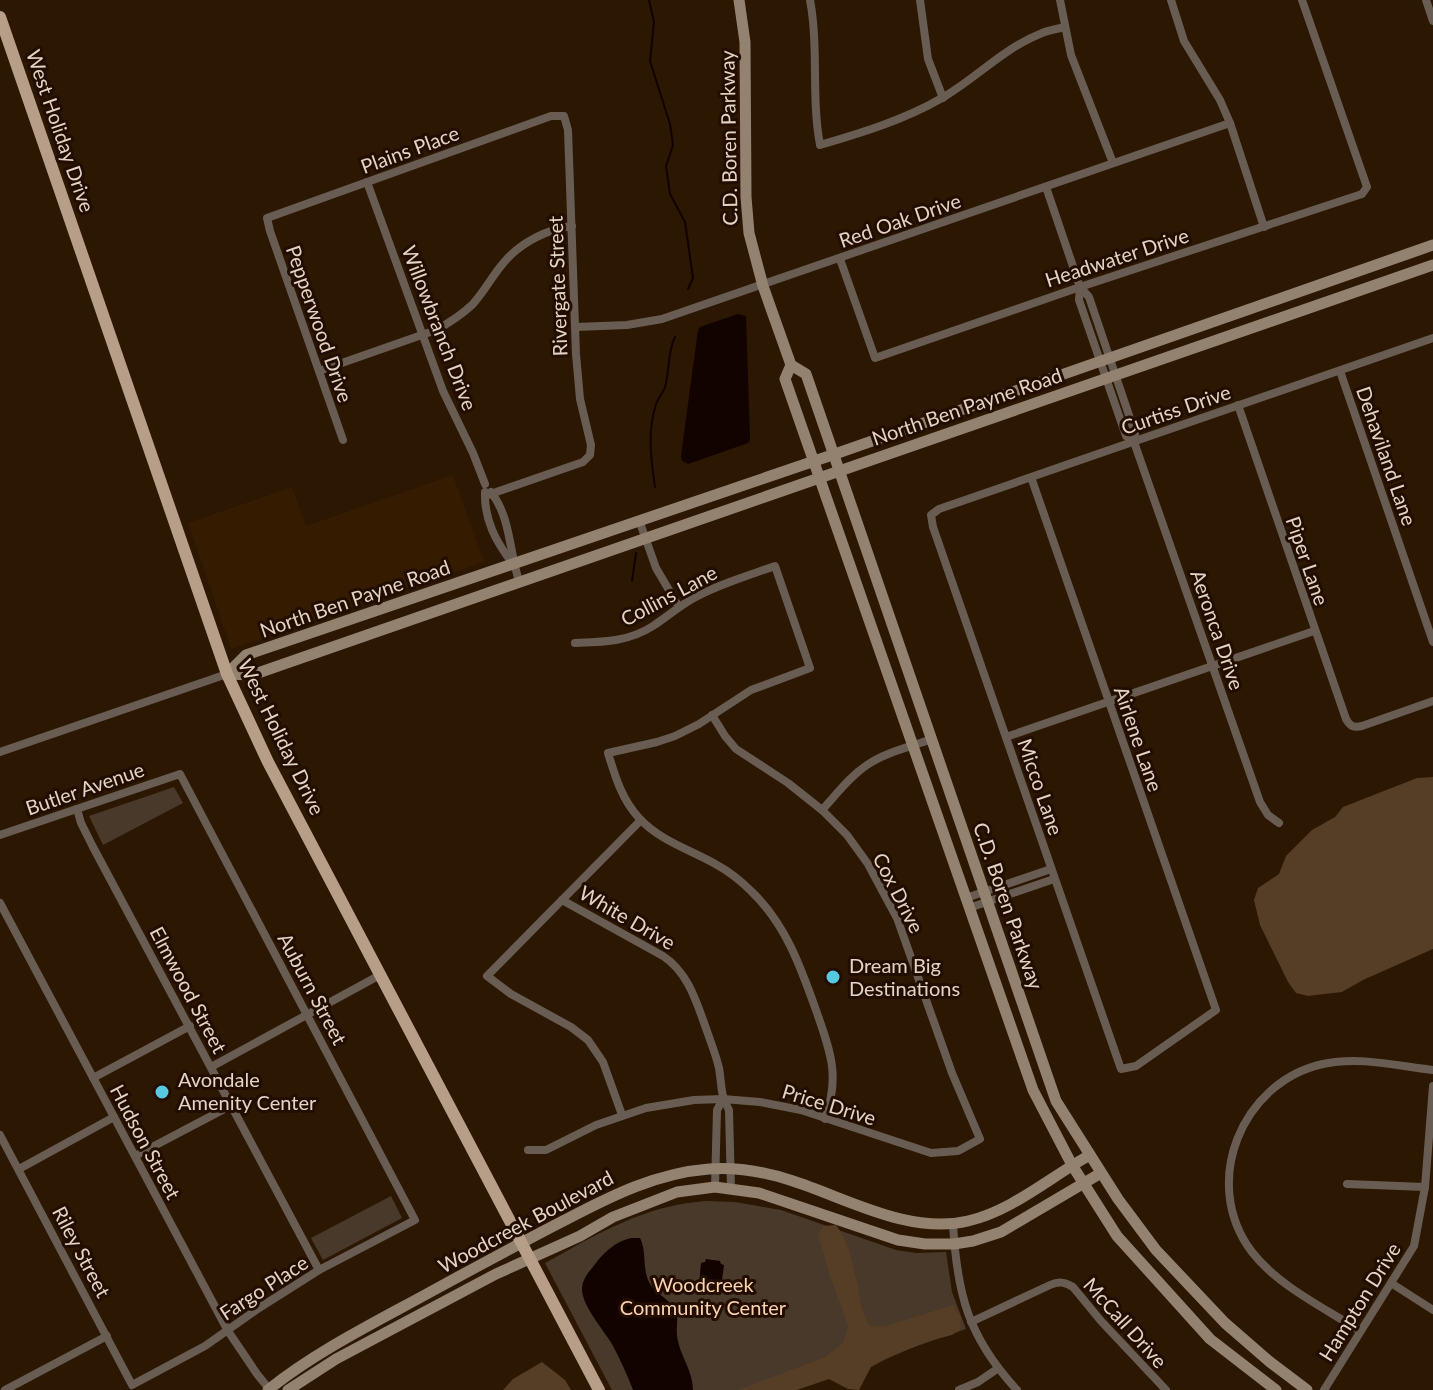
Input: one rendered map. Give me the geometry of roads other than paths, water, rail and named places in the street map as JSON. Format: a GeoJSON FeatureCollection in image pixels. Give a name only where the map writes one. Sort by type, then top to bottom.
{"type":"FeatureCollection","features":[{"type":"Feature","properties":{"kind":"main road","name":"West Holiday Drive"},"geometry":{"type":"LineString","coordinates":[[0,17],[227,674],[263,753],[599,1390]]}},
{"type":"Feature","properties":{"kind":"street","name":"C.D. Boren Parkway"},"geometry":{"type":"LineString","coordinates":[[739,0],[745,42],[749,233],[763,286],[791,365],[806,374],[835,454],[1056,1101],[1101,1173],[1156,1250],[1225,1323],[1307,1390]]}},
{"type":"Feature","properties":{"kind":"street"},"geometry":{"type":"LineString","coordinates":[[810,0],[816,50],[816,126],[820,145],[907,116],[943,98],[1026,41],[1043,32],[1065,27]]}},
{"type":"Feature","properties":{"kind":"street"},"geometry":{"type":"LineString","coordinates":[[920,0],[928,59],[943,98]]}},
{"type":"Feature","properties":{"kind":"street"},"geometry":{"type":"LineString","coordinates":[[1060,0],[1077,76],[1113,163]]}},
{"type":"Feature","properties":{"kind":"street"},"geometry":{"type":"LineString","coordinates":[[1171,0],[1184,41],[1220,100],[1230,123],[1264,227]]}},
{"type":"Feature","properties":{"kind":"street","name":"Headwater Drive"},"geometry":{"type":"LineString","coordinates":[[840,259],[875,358],[1362,194],[1367,187],[1302,0]]}},
{"type":"Feature","properties":{"kind":"street"},"geometry":{"type":"LineString","coordinates":[[1426,0],[1433,21]]}},
{"type":"Feature","properties":{"kind":"street","name":"Plains Place"},"geometry":{"type":"LineString","coordinates":[[267,218],[551,116],[564,116]]}},
{"type":"Feature","properties":{"kind":"street","name":"Rivergate Street"},"geometry":{"type":"LineString","coordinates":[[489,495],[583,462],[590,455],[591,445],[580,399],[568,130],[564,116]]}},
{"type":"Feature","properties":{"kind":"street","name":"Red Oak Drive"},"geometry":{"type":"LineString","coordinates":[[576,327],[627,325],[662,319],[1230,123]]}},
{"type":"Feature","properties":{"kind":"street","name":"Willowbranch Drive"},"geometry":{"type":"LineString","coordinates":[[367,182],[443,391],[489,495],[499,503],[511,537],[513,564],[519,581]]}},
{"type":"Feature","properties":{"kind":"street","name":"Aeronca Drive"},"geometry":{"type":"LineString","coordinates":[[1046,187],[1080,287],[1089,297],[1126,436],[1134,442],[1260,802],[1268,815],[1279,823]]}},
{"type":"Feature","properties":{"kind":"street","name":"Pepperwood Drive"},"geometry":{"type":"LineString","coordinates":[[267,218],[343,440]]}},
{"type":"Feature","properties":{"kind":"street"},"geometry":{"type":"LineString","coordinates":[[319,371],[449,323],[470,307],[506,259],[517,250],[548,232],[572,226]]}},
{"type":"Feature","properties":{"kind":"street","name":"North Ben Payne Road"},"geometry":{"type":"LineString","coordinates":[[227,674],[246,655],[1433,245]]}},
{"type":"Feature","properties":{"kind":"street","name":"North Ben Payne Road"},"geometry":{"type":"LineString","coordinates":[[227,674],[252,675],[1433,265]]}},
{"type":"Feature","properties":{"kind":"street","name":"Curtiss Drive"},"geometry":{"type":"LineString","coordinates":[[931,515],[939,509],[1433,338]]}},
{"type":"Feature","properties":{"kind":"street","name":"C.D. Boren Parkway"},"geometry":{"type":"LineString","coordinates":[[791,365],[785,379],[1033,1090],[1072,1165],[1117,1236],[1210,1339],[1276,1390]]}},
{"type":"Feature","properties":{"kind":"street","name":"Dehaviland Lane"},"geometry":{"type":"LineString","coordinates":[[1340,371],[1433,642]]}},
{"type":"Feature","properties":{"kind":"street","name":"Piper Lane"},"geometry":{"type":"LineString","coordinates":[[1238,405],[1346,719],[1350,725],[1362,726],[1433,701]]}},
{"type":"Feature","properties":{"kind":"street","name":"Airlene Lane"},"geometry":{"type":"LineString","coordinates":[[1031,477],[1216,1010],[1136,1066],[1121,1069]]}},
{"type":"Feature","properties":{"kind":"street","name":"Willowbranch Drive"},"geometry":{"type":"LineString","coordinates":[[489,495],[485,508],[498,544],[513,564]]}},
{"type":"Feature","properties":{"kind":"street","name":"Micco Lane"},"geometry":{"type":"LineString","coordinates":[[931,515],[1121,1069]]}},
{"type":"Feature","properties":{"kind":"street"},"geometry":{"type":"LineString","coordinates":[[639,520],[656,568],[679,607]]}},
{"type":"Feature","properties":{"kind":"street","name":"Collins Lane"},"geometry":{"type":"LineString","coordinates":[[575,643],[609,642],[633,636],[714,588],[775,566],[810,668],[751,690],[712,715]]}},
{"type":"Feature","properties":{"kind":"street"},"geometry":{"type":"LineString","coordinates":[[331,625],[338,645]]}},
{"type":"Feature","properties":{"kind":"street"},"geometry":{"type":"LineString","coordinates":[[1006,737],[1314,631]]}},
{"type":"Feature","properties":{"kind":"street"},"geometry":{"type":"LineString","coordinates":[[0,752],[227,674]]}},
{"type":"Feature","properties":{"kind":"street"},"geometry":{"type":"LineString","coordinates":[[712,715],[675,736],[608,753],[621,791],[641,820],[660,835],[735,877],[763,904],[779,926],[803,973],[832,1056],[834,1086],[825,1119]]}},
{"type":"Feature","properties":{"kind":"street","name":"Cox Drive"},"geometry":{"type":"LineString","coordinates":[[712,715],[736,749],[822,810],[854,845],[887,897],[980,1139]]}},
{"type":"Feature","properties":{"kind":"street"},"geometry":{"type":"LineString","coordinates":[[822,810],[863,768],[875,760],[932,739]]}},
{"type":"Feature","properties":{"kind":"street","name":"Butler Avenue"},"geometry":{"type":"LineString","coordinates":[[0,835],[180,774]]}},
{"type":"Feature","properties":{"kind":"street","name":"Auburn Street"},"geometry":{"type":"LineString","coordinates":[[180,774],[415,1220]]}},
{"type":"Feature","properties":{"kind":"street","name":"Elmwood Street"},"geometry":{"type":"LineString","coordinates":[[77,809],[93,847],[319,1270]]}},
{"type":"Feature","properties":{"kind":"street"},"geometry":{"type":"LineString","coordinates":[[622,1115],[603,1062],[588,1040],[487,976],[641,820]]}},
{"type":"Feature","properties":{"kind":"street"},"geometry":{"type":"LineString","coordinates":[[967,903],[1053,874]]}},
{"type":"Feature","properties":{"kind":"street","name":"White Drive"},"geometry":{"type":"LineString","coordinates":[[562,900],[657,951],[679,970],[696,999],[716,1058],[723,1099],[729,1110],[731,1189]]}},
{"type":"Feature","properties":{"kind":"street","name":"Hudson Street"},"geometry":{"type":"LineString","coordinates":[[0,903],[228,1331],[269,1390]]}},
{"type":"Feature","properties":{"kind":"street"},"geometry":{"type":"LineString","coordinates":[[211,1067],[380,975]]}},
{"type":"Feature","properties":{"kind":"street"},"geometry":{"type":"LineString","coordinates":[[93,1078],[190,1026]]}},
{"type":"Feature","properties":{"kind":"street"},"geometry":{"type":"LineString","coordinates":[[1360,1331],[1284,1282],[1265,1267],[1250,1249],[1234,1219],[1229,1193],[1229,1169],[1234,1146],[1247,1118],[1262,1099],[1300,1071],[1349,1061],[1433,1070]]}},
{"type":"Feature","properties":{"kind":"street","name":"Hampton Drive"},"geometry":{"type":"LineString","coordinates":[[1324,1390],[1414,1246],[1425,1187],[1433,1086]]}},
{"type":"Feature","properties":{"kind":"street","name":"Price Drive"},"geometry":{"type":"LineString","coordinates":[[528,1150],[546,1150],[596,1125],[657,1105],[723,1099],[801,1110],[931,1153],[958,1151],[980,1139]]}},
{"type":"Feature","properties":{"kind":"street","name":"White Drive"},"geometry":{"type":"LineString","coordinates":[[715,1187],[717,1110],[723,1099]]}},
{"type":"Feature","properties":{"kind":"street"},"geometry":{"type":"LineString","coordinates":[[135,1156],[232,1105]]}},
{"type":"Feature","properties":{"kind":"street"},"geometry":{"type":"LineString","coordinates":[[19,1169],[114,1117]]}},
{"type":"Feature","properties":{"kind":"street","name":"Riley Street"},"geometry":{"type":"LineString","coordinates":[[0,1135],[132,1385]]}},
{"type":"Feature","properties":{"kind":"street","name":"Woodcreek Boulevard"},"geometry":{"type":"LineString","coordinates":[[269,1390],[307,1361],[521,1242],[591,1205],[658,1178],[716,1169],[745,1170],[779,1177],[872,1211],[934,1224],[953,1224],[1005,1206],[1090,1155]]}},
{"type":"Feature","properties":{"kind":"street","name":"Woodcreek Boulevard"},"geometry":{"type":"LineString","coordinates":[[288,1390],[336,1359],[529,1258],[580,1236],[613,1217],[677,1192],[715,1187],[759,1193],[898,1240],[954,1244],[1001,1232],[1101,1173]]}},
{"type":"Feature","properties":{"kind":"street"},"geometry":{"type":"LineString","coordinates":[[1347,1184],[1425,1187]]}},
{"type":"Feature","properties":{"kind":"street"},"geometry":{"type":"LineString","coordinates":[[805,1208],[814,1189]]}},
{"type":"Feature","properties":{"kind":"street","name":"Fargo Place"},"geometry":{"type":"LineString","coordinates":[[132,1385],[205,1346],[319,1270],[415,1220]]}},
{"type":"Feature","properties":{"kind":"street"},"geometry":{"type":"LineString","coordinates":[[953,1224],[958,1280],[971,1322],[997,1369],[1017,1390]]}},
{"type":"Feature","properties":{"kind":"street","name":"McCall Drive"},"geometry":{"type":"LineString","coordinates":[[971,1322],[1056,1282],[1068,1284],[1166,1390]]}},
{"type":"Feature","properties":{"kind":"street"},"geometry":{"type":"LineString","coordinates":[[1391,1283],[1433,1310]]}},
{"type":"Feature","properties":{"kind":"street"},"geometry":{"type":"LineString","coordinates":[[5,1390],[107,1336]]}},
{"type":"Feature","properties":{"kind":"street"},"geometry":{"type":"LineString","coordinates":[[959,1390],[997,1369]]}},
{"type":"Feature","properties":{"kind":"waterway"},"geometry":{"type":"LineString","coordinates":[[649,0],[654,22],[650,61],[670,124],[673,145],[666,166],[670,194],[685,222],[693,278],[688,289]]}},
{"type":"Feature","properties":{"kind":"waterway"},"geometry":{"type":"LineString","coordinates":[[655,487],[651,425],[656,404],[665,387],[675,337]]}},
{"type":"Feature","properties":{"kind":"waterway"},"geometry":{"type":"LineString","coordinates":[[632,581],[636,553]]}},
{"type":"Feature","properties":{"kind":"place","name":"Dream Big Destinations"},"geometry":{"type":"Point","coordinates":[833,977]}},
{"type":"Feature","properties":{"kind":"place","name":"Avondale Amenity Center"},"geometry":{"type":"Point","coordinates":[162,1092]}},
{"type":"Feature","properties":{"kind":"park label","name":"Woodcreek Community Center"},"geometry":{"type":"Point","coordinates":[703,1296]}}]}
